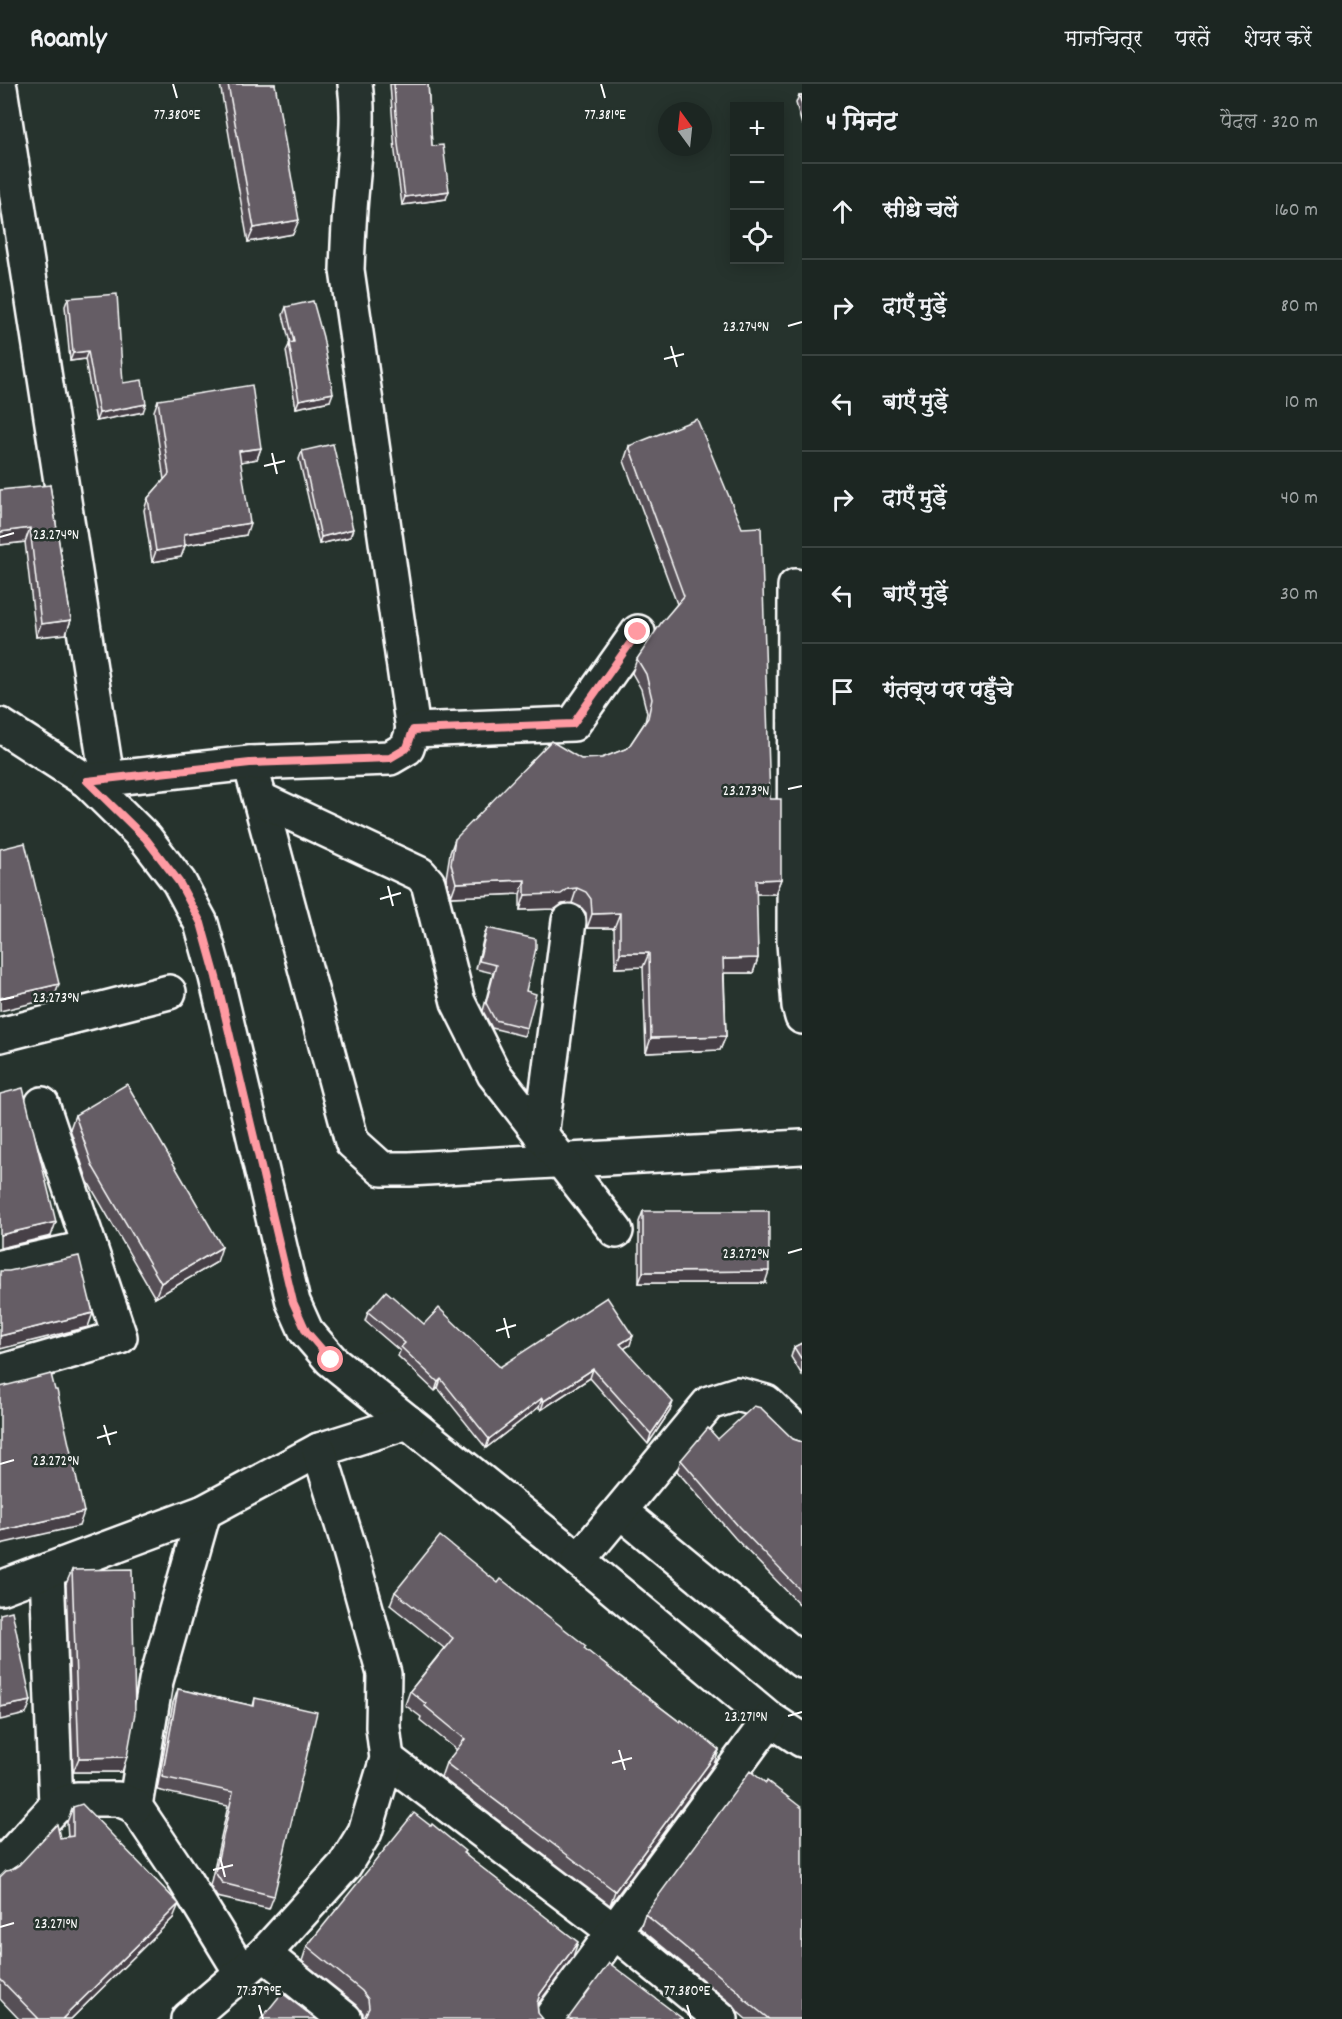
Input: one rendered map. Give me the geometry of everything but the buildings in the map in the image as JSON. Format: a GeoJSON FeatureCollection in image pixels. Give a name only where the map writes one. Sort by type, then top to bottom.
{"type":"FeatureCollection","features":[{"type":"Feature","properties":{"kind":"street"},"geometry":{"type":"LineString","coordinates":[[97,779],[250,763],[390,758],[407,748],[413,730],[347,270],[357,134],[357,98],[354,84]]}},
{"type":"Feature","properties":{"kind":"street"},"geometry":{"type":"LineString","coordinates":[[0,88],[97,779]]}},
{"type":"Feature","properties":{"kind":"street"},"geometry":{"type":"LineString","coordinates":[[795,586],[794,943],[799,1006],[802,1017]]}},
{"type":"Feature","properties":{"kind":"street"},"geometry":{"type":"LineString","coordinates":[[413,730],[573,724],[638,632]]}},
{"type":"Feature","properties":{"kind":"street"},"geometry":{"type":"LineString","coordinates":[[0,725],[97,779],[179,882],[201,923],[219,989],[293,1302],[306,1331],[331,1360],[579,1560],[770,1719],[802,1740]]}},
{"type":"Feature","properties":{"kind":"street"},"geometry":{"type":"LineString","coordinates":[[250,763],[352,1142],[382,1169],[409,1169],[551,1148],[802,1147]]}},
{"type":"Feature","properties":{"kind":"street"},"geometry":{"type":"LineString","coordinates":[[260,799],[420,874],[428,883],[458,1002],[494,1074],[615,1231]]}},
{"type":"Feature","properties":{"kind":"street"},"geometry":{"type":"LineString","coordinates":[[551,1148],[569,921]]}},
{"type":"Feature","properties":{"kind":"street"},"geometry":{"type":"LineString","coordinates":[[0,1035],[169,992]]}},
{"type":"Feature","properties":{"kind":"street"},"geometry":{"type":"LineString","coordinates":[[0,1372],[120,1336],[42,1104]]}},
{"type":"Feature","properties":{"kind":"street"},"geometry":{"type":"LineString","coordinates":[[0,1267],[90,1247]]}},
{"type":"Feature","properties":{"kind":"street"},"geometry":{"type":"LineString","coordinates":[[579,1560],[710,1403],[737,1394],[766,1402],[802,1436]]}},
{"type":"Feature","properties":{"kind":"street"},"geometry":{"type":"LineString","coordinates":[[0,1588],[204,1512],[319,1450],[408,1422]]}},
{"type":"Feature","properties":{"kind":"street"},"geometry":{"type":"LineString","coordinates":[[194,2017],[253,1964],[344,1866],[365,1832],[387,1759],[383,1727],[384,1674],[319,1450]]}},
{"type":"Feature","properties":{"kind":"street"},"geometry":{"type":"LineString","coordinates":[[620,1511],[802,1661]]}},
{"type":"Feature","properties":{"kind":"street"},"geometry":{"type":"LineString","coordinates":[[135,1806],[156,1682],[204,1512]]}},
{"type":"Feature","properties":{"kind":"street"},"geometry":{"type":"LineString","coordinates":[[47,1571],[56,1806]]}},
{"type":"Feature","properties":{"kind":"street"},"geometry":{"type":"LineString","coordinates":[[550,2019],[770,1719]]}},
{"type":"Feature","properties":{"kind":"street"},"geometry":{"type":"LineString","coordinates":[[387,1759],[615,1932],[721,2019]]}},
{"type":"Feature","properties":{"kind":"street"},"geometry":{"type":"LineString","coordinates":[[0,1868],[56,1806],[77,1799],[118,1800],[135,1806],[184,1879],[253,1964],[345,2019]]}},
{"type":"Feature","properties":{"kind":"route"},"geometry":{"type":"LineString","coordinates":[[331,1360],[306,1331],[293,1302],[216,977],[201,923],[179,882],[146,839],[87,781],[250,763],[390,758],[407,748],[413,730],[573,724],[638,632]]}}]}
